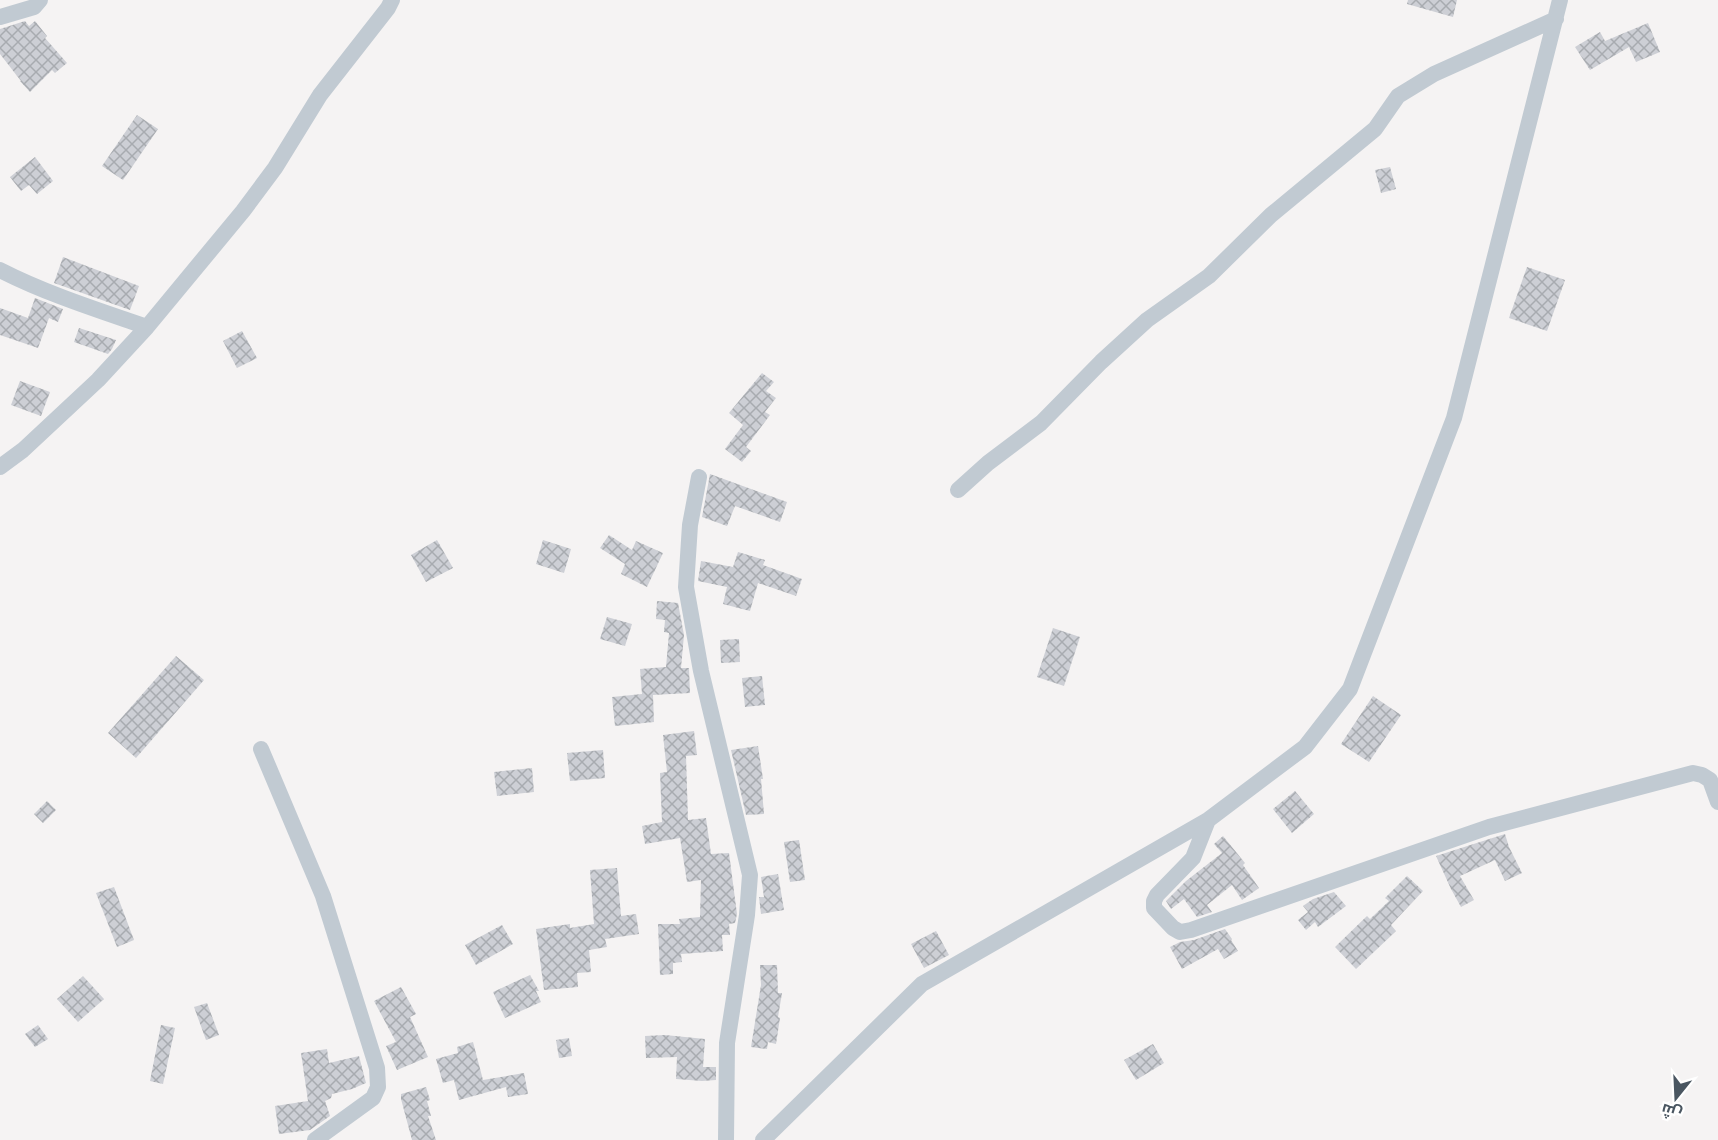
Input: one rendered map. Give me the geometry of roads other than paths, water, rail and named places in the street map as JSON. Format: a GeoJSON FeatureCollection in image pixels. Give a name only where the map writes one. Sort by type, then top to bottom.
{"type":"FeatureCollection","features":[{"type":"Feature","properties":{"kind":"street"},"geometry":{"type":"LineString","coordinates":[[0,17],[34,7],[40,0]]}},
{"type":"Feature","properties":{"kind":"street"},"geometry":{"type":"LineString","coordinates":[[0,467],[23,450],[98,380],[147,327],[243,211],[275,168],[320,95],[393,0]]}},
{"type":"Feature","properties":{"kind":"street"},"geometry":{"type":"LineString","coordinates":[[763,1140],[922,984],[1208,820],[1305,747],[1350,689],[1454,418],[1560,0]]}},
{"type":"Feature","properties":{"kind":"street"},"geometry":{"type":"LineString","coordinates":[[958,490],[988,463],[1041,423],[1101,362],[1147,320],[1209,276],[1271,215],[1374,129],[1398,96],[1434,74],[1556,19]]}},
{"type":"Feature","properties":{"kind":"street"},"geometry":{"type":"LineString","coordinates":[[0,270],[14,278],[81,304],[147,327]]}},
{"type":"Feature","properties":{"kind":"street"},"geometry":{"type":"LineString","coordinates":[[699,477],[690,525],[686,587],[701,671],[750,875],[747,915],[727,1042],[726,1140]]}},
{"type":"Feature","properties":{"kind":"street"},"geometry":{"type":"LineString","coordinates":[[261,749],[323,896],[377,1068],[378,1088],[373,1098],[315,1140]]}},
{"type":"Feature","properties":{"kind":"street"},"geometry":{"type":"LineString","coordinates":[[1208,820],[1193,858],[1157,895],[1154,901],[1154,908],[1173,928],[1180,932],[1489,827],[1693,773],[1710,780],[1718,802]]}}]}
